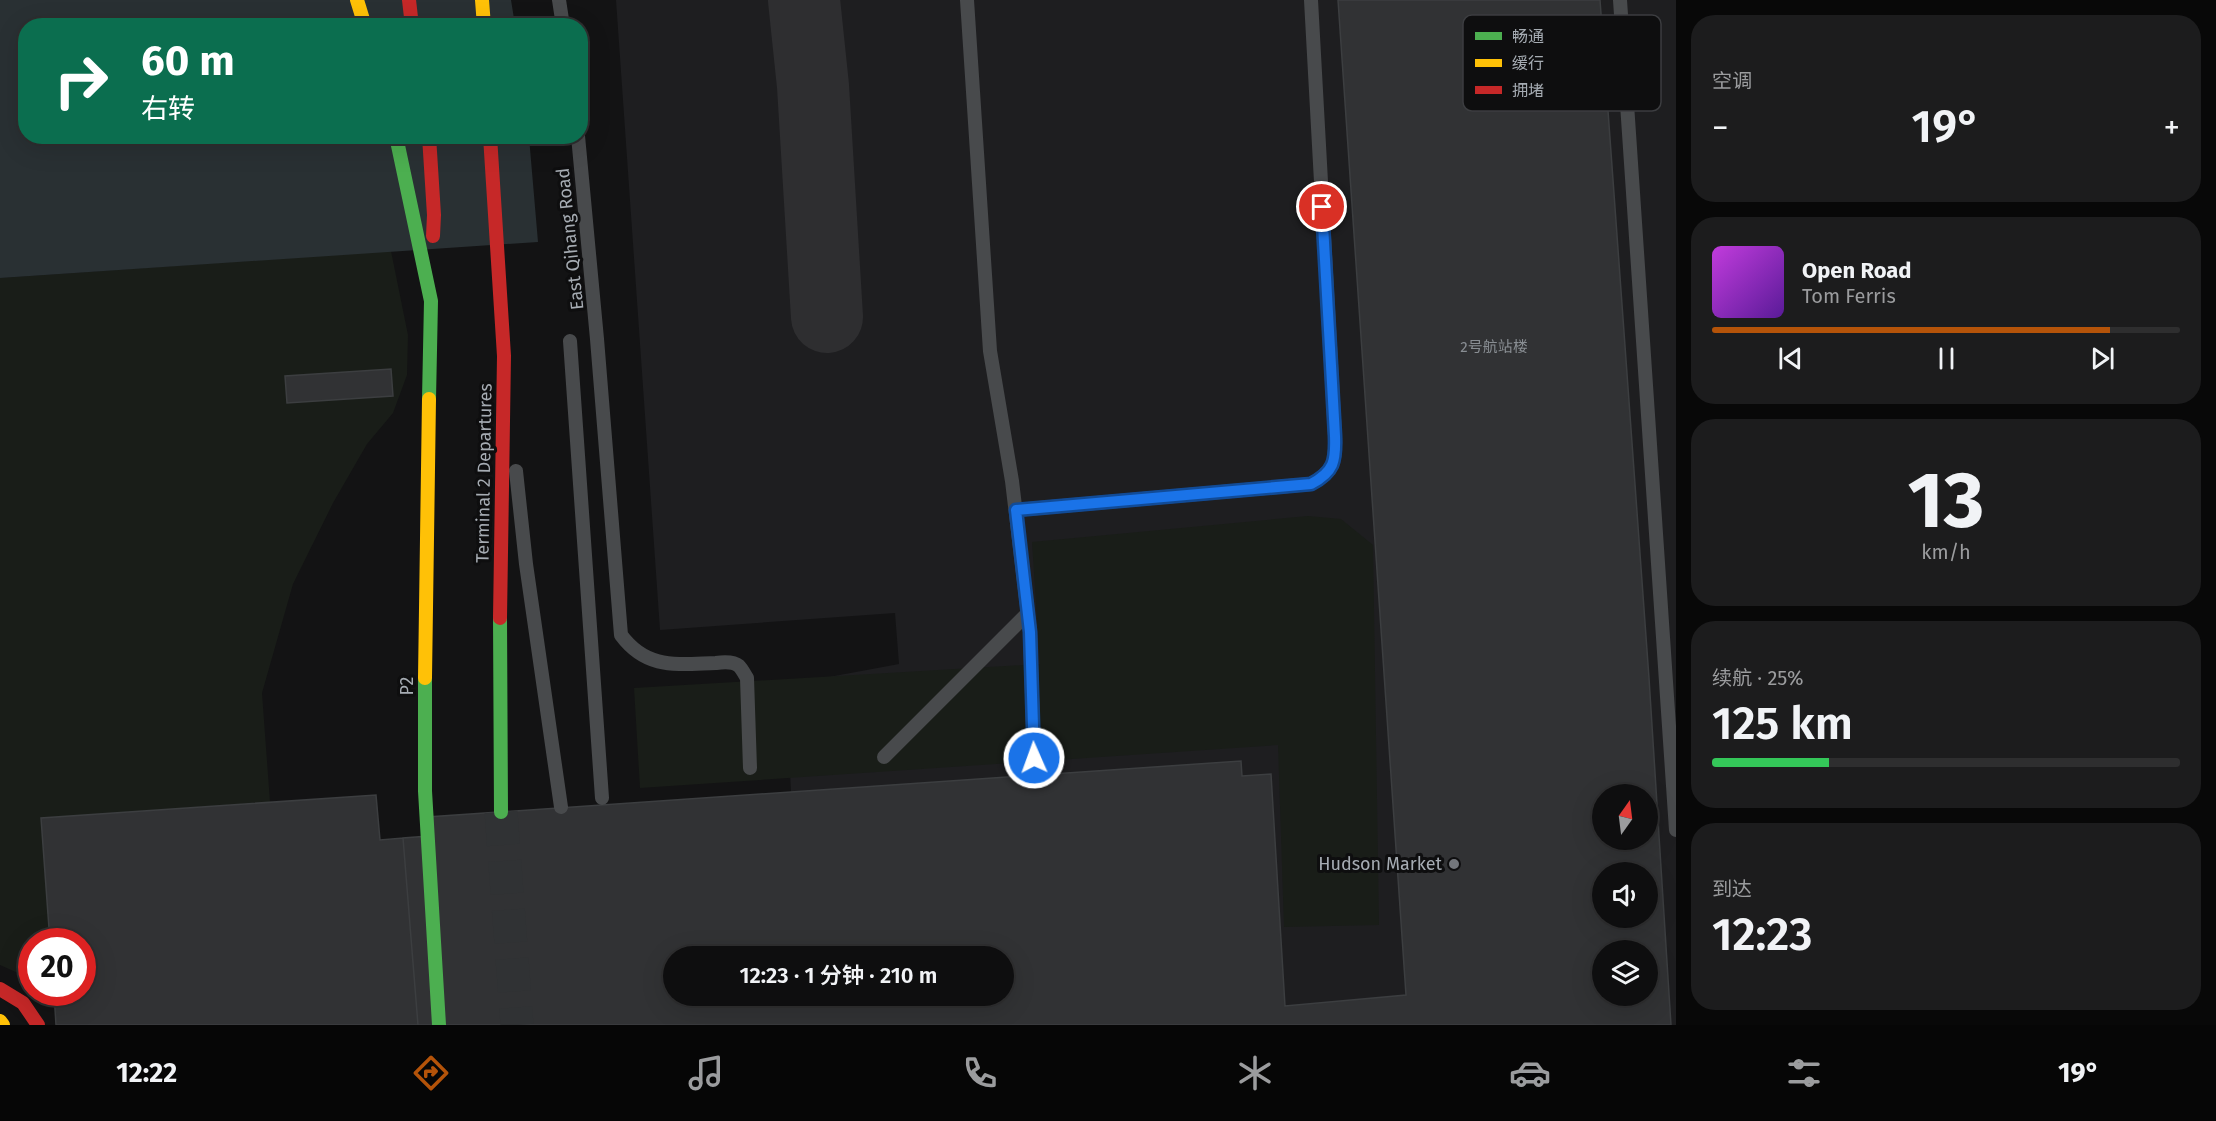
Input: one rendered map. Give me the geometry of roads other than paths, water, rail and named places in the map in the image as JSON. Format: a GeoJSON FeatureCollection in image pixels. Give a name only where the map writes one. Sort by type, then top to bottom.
{"type":"FeatureCollection","features":[{"type":"Feature","properties":{"kind":"main road"},"geometry":{"type":"LineString","coordinates":[[357,0],[363,18]]}},
{"type":"Feature","properties":{"kind":"main road"},"geometry":{"type":"LineString","coordinates":[[409,0],[411,18]]}},
{"type":"Feature","properties":{"kind":"main road"},"geometry":{"type":"LineString","coordinates":[[481,0],[484,18]]}},
{"type":"Feature","properties":{"kind":"main road"},"geometry":{"type":"LineString","coordinates":[[398,144],[430,301]]}},
{"type":"Feature","properties":{"kind":"main road"},"geometry":{"type":"LineString","coordinates":[[430,144],[434,215],[430,301]]}},
{"type":"Feature","properties":{"kind":"main road","name":"Terminal 2 Departures"},"geometry":{"type":"LineString","coordinates":[[491,144],[504,356],[500,586],[501,812]]}},
{"type":"Feature","properties":{"kind":"main road","name":"P2"},"geometry":{"type":"LineString","coordinates":[[430,301],[431,346],[425,570],[425,791],[439,1025]]}},
{"type":"Feature","properties":{"kind":"main road"},"geometry":{"type":"LineString","coordinates":[[0,989],[8,992],[28,1007],[38,1025]]}},
{"type":"Feature","properties":{"kind":"main road"},"geometry":{"type":"LineString","coordinates":[[0,1021],[3,1025]]}},
{"type":"Feature","properties":{"kind":"lane"},"geometry":{"type":"LineString","coordinates":[[559,0],[562,18]]}},
{"type":"Feature","properties":{"kind":"lane"},"geometry":{"type":"LineString","coordinates":[[967,0],[990,351],[1016,510],[1028,614],[1034,758]]}},
{"type":"Feature","properties":{"kind":"lane"},"geometry":{"type":"LineString","coordinates":[[1016,510],[1311,484],[1326,476],[1336,458],[1311,0]]}},
{"type":"Feature","properties":{"kind":"lane"},"geometry":{"type":"LineString","coordinates":[[1620,0],[1621,15]]}},
{"type":"Feature","properties":{"kind":"lane"},"geometry":{"type":"LineString","coordinates":[[1627,111],[1676,830]]}},
{"type":"Feature","properties":{"kind":"lane","name":"East Qihang Road"},"geometry":{"type":"LineString","coordinates":[[579,144],[621,635],[629,646],[642,656],[656,662],[690,664],[726,662],[739,666],[747,678],[750,768]]}},
{"type":"Feature","properties":{"kind":"lane"},"geometry":{"type":"LineString","coordinates":[[570,341],[602,798]]}},
{"type":"Feature","properties":{"kind":"lane"},"geometry":{"type":"LineString","coordinates":[[504,356],[526,564],[561,807]]}},
{"type":"Feature","properties":{"kind":"lane"},"geometry":{"type":"LineString","coordinates":[[884,757],[1028,614]]}},
{"type":"Feature","properties":{"kind":"tunnel"},"geometry":{"type":"LineString","coordinates":[[501,812],[517,1025]]}},
{"type":"Feature","properties":{"kind":"place","name":"Hudson Market"},"geometry":{"type":"Point","coordinates":[1454,864]}}]}
